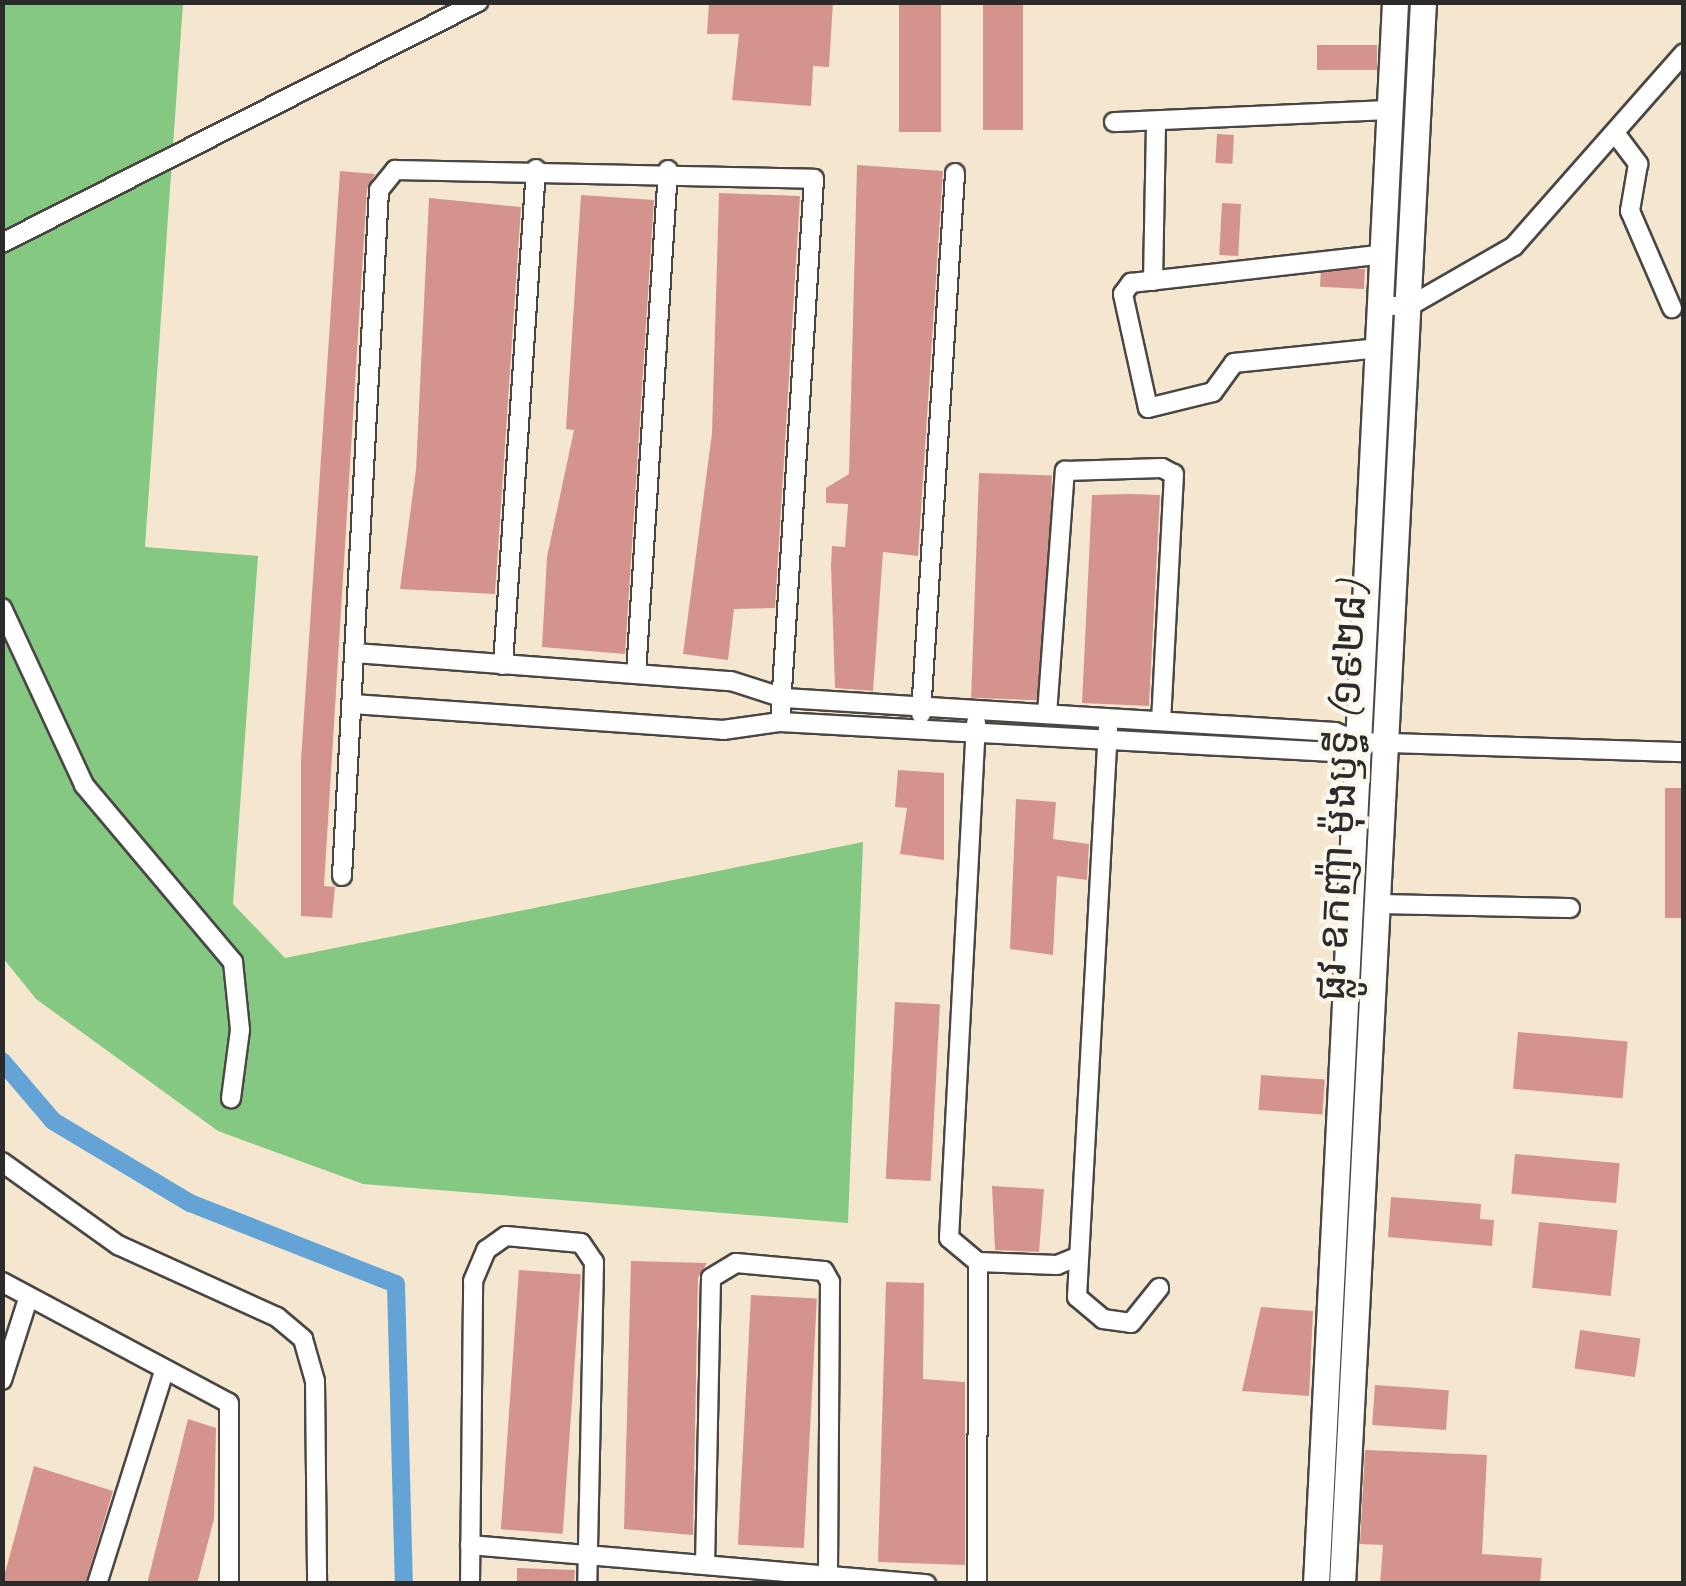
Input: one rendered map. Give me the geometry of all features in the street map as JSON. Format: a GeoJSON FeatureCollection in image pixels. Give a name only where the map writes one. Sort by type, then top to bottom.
{"type":"FeatureCollection","features":[{"type":"Feature","properties":{"kind":"main road","name":"ផ្លូវ ឧកញ៉ា ម៉ុងឫទ្ធី (១៩២៨)"},"geometry":{"type":"LineString","coordinates":[[1316,1584],[1396,2]]}},
{"type":"Feature","properties":{"kind":"main road","name":"ផ្លូវ ឧកញ៉ា ម៉ុងឫទ្ធី (១៩២៨)"},"geometry":{"type":"LineString","coordinates":[[1342,1584],[1424,2]]}},
{"type":"Feature","properties":{"kind":"street"},"geometry":{"type":"LineString","coordinates":[[2,243],[478,2]]}},
{"type":"Feature","properties":{"kind":"street"},"geometry":{"type":"LineString","coordinates":[[1381,306],[1408,308],[1514,246],[1684,53]]}},
{"type":"Feature","properties":{"kind":"street"},"geometry":{"type":"LineString","coordinates":[[1114,122],[1391,110]]}},
{"type":"Feature","properties":{"kind":"street"},"geometry":{"type":"LineString","coordinates":[[1153,281],[1156,122]]}},
{"type":"Feature","properties":{"kind":"street"},"geometry":{"type":"LineString","coordinates":[[1615,133],[1638,164],[1630,211],[1672,308]]}},
{"type":"Feature","properties":{"kind":"street"},"geometry":{"type":"LineString","coordinates":[[504,665],[536,168]]}},
{"type":"Feature","properties":{"kind":"street"},"geometry":{"type":"LineString","coordinates":[[342,876],[380,183],[395,170],[668,170],[814,178],[780,722]]}},
{"type":"Feature","properties":{"kind":"street"},"geometry":{"type":"LineString","coordinates":[[636,674],[668,170]]}},
{"type":"Feature","properties":{"kind":"street"},"geometry":{"type":"LineString","coordinates":[[920,730],[955,173]]}},
{"type":"Feature","properties":{"kind":"street"},"geometry":{"type":"LineString","coordinates":[[1379,348],[1234,363],[1213,392],[1148,408],[1123,294],[1132,283],[1384,254]]}},
{"type":"Feature","properties":{"kind":"street"},"geometry":{"type":"LineString","coordinates":[[1047,714],[1064,471],[1162,468],[1174,474],[1161,721]]}},
{"type":"Feature","properties":{"kind":"street"},"geometry":{"type":"LineString","coordinates":[[2,608],[84,785],[233,962],[240,1030],[231,1098]]}},
{"type":"Feature","properties":{"kind":"street"},"geometry":{"type":"LineString","coordinates":[[355,653],[731,681],[784,698],[1335,732],[1359,742],[1684,752]]}},
{"type":"Feature","properties":{"kind":"street"},"geometry":{"type":"LineString","coordinates":[[353,704],[723,730],[780,722],[1333,752],[1359,742]]}},
{"type":"Feature","properties":{"kind":"street"},"geometry":{"type":"LineString","coordinates":[[978,710],[946,1224],[955,1251],[978,1262],[1074,1258]]}},
{"type":"Feature","properties":{"kind":"street"},"geometry":{"type":"LineString","coordinates":[[1108,718],[1074,1258],[1077,1297],[1103,1319],[1130,1324],[1159,1288]]}},
{"type":"Feature","properties":{"kind":"street"},"geometry":{"type":"LineString","coordinates":[[1377,904],[1570,908]]}},
{"type":"Feature","properties":{"kind":"street"},"geometry":{"type":"LineString","coordinates":[[2,1162],[118,1245],[278,1318],[303,1339],[315,1381],[317,1584]]}},
{"type":"Feature","properties":{"kind":"street"},"geometry":{"type":"LineString","coordinates":[[470,1584],[476,1270],[494,1240],[564,1240],[581,1243],[594,1262],[587,1584]]}},
{"type":"Feature","properties":{"kind":"street"},"geometry":{"type":"LineString","coordinates":[[705,1564],[711,1278],[736,1262],[824,1271],[830,1282],[828,1575]]}},
{"type":"Feature","properties":{"kind":"street"},"geometry":{"type":"LineString","coordinates":[[977,1584],[978,1262]]}},
{"type":"Feature","properties":{"kind":"street"},"geometry":{"type":"LineString","coordinates":[[2,1282],[229,1403],[229,1584]]}},
{"type":"Feature","properties":{"kind":"street"},"geometry":{"type":"LineString","coordinates":[[2,1380],[28,1298]]}},
{"type":"Feature","properties":{"kind":"street"},"geometry":{"type":"LineString","coordinates":[[96,1584],[164,1371]]}},
{"type":"Feature","properties":{"kind":"street"},"geometry":{"type":"LineString","coordinates":[[470,1545],[926,1584]]}},
{"type":"Feature","properties":{"kind":"green space"},"geometry":{"type":"Polygon","coordinates":[[[2,3],[183,3],[145,547],[258,556],[233,904],[285,958],[863,842],[848,1223],[363,1184],[218,1131],[36,999],[3,958],[2,3]]]}},
{"type":"Feature","properties":{"kind":"building"},"geometry":{"type":"Polygon","coordinates":[[[709,2],[833,2],[829,67],[813,66],[811,106],[732,100],[739,34],[707,34],[709,2]]]}},
{"type":"Feature","properties":{"kind":"building"},"geometry":{"type":"Polygon","coordinates":[[[899,2],[941,2],[941,132],[899,132],[899,2]]]}},
{"type":"Feature","properties":{"kind":"building"},"geometry":{"type":"Polygon","coordinates":[[[983,2],[1023,2],[1023,130],[983,130],[983,2]]]}},
{"type":"Feature","properties":{"kind":"building"},"geometry":{"type":"Polygon","coordinates":[[[1317,45],[1377,45],[1377,70],[1317,70],[1317,45]]]}},
{"type":"Feature","properties":{"kind":"building"},"geometry":{"type":"Polygon","coordinates":[[[1217,134],[1234,135],[1232,164],[1215,163],[1217,134]]]}},
{"type":"Feature","properties":{"kind":"building"},"geometry":{"type":"Polygon","coordinates":[[[857,165],[943,171],[918,556],[883,552],[873,691],[835,688],[832,546],[845,547],[848,504],[826,503],[826,488],[849,474],[857,165]]]}},
{"type":"Feature","properties":{"kind":"building"},"geometry":{"type":"Polygon","coordinates":[[[340,171],[375,174],[367,189],[324,886],[335,887],[332,918],[301,916],[301,760],[340,171]]]}},
{"type":"Feature","properties":{"kind":"building"},"geometry":{"type":"Polygon","coordinates":[[[719,193],[800,196],[775,608],[734,609],[728,660],[683,654],[712,433],[719,193]]]}},
{"type":"Feature","properties":{"kind":"building"},"geometry":{"type":"Polygon","coordinates":[[[581,195],[654,200],[625,654],[542,647],[547,557],[574,430],[566,429],[581,195]]]}},
{"type":"Feature","properties":{"kind":"building"},"geometry":{"type":"Polygon","coordinates":[[[429,198],[521,207],[495,594],[400,589],[416,470],[429,198]]]}},
{"type":"Feature","properties":{"kind":"building"},"geometry":{"type":"Polygon","coordinates":[[[1222,203],[1241,204],[1238,256],[1219,255],[1222,203]]]}},
{"type":"Feature","properties":{"kind":"building"},"geometry":{"type":"Polygon","coordinates":[[[1321,267],[1365,269],[1364,289],[1320,287],[1321,267]]]}},
{"type":"Feature","properties":{"kind":"building"},"geometry":{"type":"Polygon","coordinates":[[[979,473],[1052,476],[1044,700],[971,698],[979,473]]]}},
{"type":"Feature","properties":{"kind":"building"},"geometry":{"type":"Polygon","coordinates":[[[1092,495],[1160,495],[1149,706],[1082,703],[1092,495]]]}},
{"type":"Feature","properties":{"kind":"building"},"geometry":{"type":"Polygon","coordinates":[[[898,770],[944,773],[944,860],[900,854],[907,808],[895,807],[898,770]]]}},
{"type":"Feature","properties":{"kind":"building"},"geometry":{"type":"Polygon","coordinates":[[[1665,788],[1684,788],[1684,918],[1665,918],[1665,788]]]}},
{"type":"Feature","properties":{"kind":"building"},"geometry":{"type":"Polygon","coordinates":[[[1016,799],[1056,802],[1053,839],[1089,844],[1087,880],[1057,876],[1053,955],[1010,949],[1016,799]]]}},
{"type":"Feature","properties":{"kind":"building"},"geometry":{"type":"Polygon","coordinates":[[[895,1002],[940,1004],[931,1181],[886,1179],[895,1002]]]}},
{"type":"Feature","properties":{"kind":"building"},"geometry":{"type":"Polygon","coordinates":[[[1518,1032],[1628,1042],[1623,1098],[1513,1089],[1518,1032]]]}},
{"type":"Feature","properties":{"kind":"building"},"geometry":{"type":"Polygon","coordinates":[[[1261,1075],[1325,1079],[1322,1114],[1259,1110],[1261,1075]]]}},
{"type":"Feature","properties":{"kind":"building"},"geometry":{"type":"Polygon","coordinates":[[[1515,1154],[1620,1163],[1616,1203],[1512,1194],[1515,1154]]]}},
{"type":"Feature","properties":{"kind":"building"},"geometry":{"type":"Polygon","coordinates":[[[992,1186],[1044,1189],[1039,1252],[995,1250],[992,1186]]]}},
{"type":"Feature","properties":{"kind":"building"},"geometry":{"type":"Polygon","coordinates":[[[1391,1197],[1481,1204],[1480,1219],[1494,1220],[1492,1246],[1388,1237],[1391,1197]]]}},
{"type":"Feature","properties":{"kind":"building"},"geometry":{"type":"Polygon","coordinates":[[[1539,1222],[1618,1230],[1611,1296],[1532,1288],[1539,1222]]]}},
{"type":"Feature","properties":{"kind":"building"},"geometry":{"type":"Polygon","coordinates":[[[631,1261],[707,1263],[698,1278],[693,1535],[624,1529],[631,1261]]]}},
{"type":"Feature","properties":{"kind":"building"},"geometry":{"type":"Polygon","coordinates":[[[519,1270],[581,1274],[563,1534],[501,1529],[519,1270]]]}},
{"type":"Feature","properties":{"kind":"building"},"geometry":{"type":"Polygon","coordinates":[[[886,1282],[924,1283],[923,1379],[965,1382],[965,1565],[878,1562],[886,1282]]]}},
{"type":"Feature","properties":{"kind":"building"},"geometry":{"type":"Polygon","coordinates":[[[751,1295],[817,1298],[804,1548],[738,1545],[751,1295]]]}},
{"type":"Feature","properties":{"kind":"building"},"geometry":{"type":"Polygon","coordinates":[[[1261,1307],[1313,1311],[1309,1396],[1242,1391],[1261,1307]]]}},
{"type":"Feature","properties":{"kind":"building"},"geometry":{"type":"Polygon","coordinates":[[[1580,1330],[1640,1338],[1635,1377],[1575,1369],[1580,1330]]]}},
{"type":"Feature","properties":{"kind":"building"},"geometry":{"type":"Polygon","coordinates":[[[1375,1385],[1449,1390],[1446,1430],[1372,1425],[1375,1385]]]}},
{"type":"Feature","properties":{"kind":"building"},"geometry":{"type":"Polygon","coordinates":[[[188,1419],[216,1428],[214,1519],[197,1584],[147,1584],[188,1419]]]}},
{"type":"Feature","properties":{"kind":"building"},"geometry":{"type":"Polygon","coordinates":[[[1365,1450],[1487,1455],[1482,1554],[1542,1558],[1540,1584],[1380,1584],[1383,1545],[1360,1544],[1365,1450]]]}},
{"type":"Feature","properties":{"kind":"building"},"geometry":{"type":"Polygon","coordinates":[[[34,1466],[113,1491],[85,1584],[2,1584],[34,1466]]]}},
{"type":"Feature","properties":{"kind":"building"},"geometry":{"type":"Polygon","coordinates":[[[517,1568],[575,1570],[574,1584],[517,1584],[517,1568]]]}},
{"type":"Feature","properties":{"kind":"waterway"},"geometry":{"type":"LineString","coordinates":[[2,1061],[53,1121],[190,1203],[396,1284],[404,1584]]}}]}
